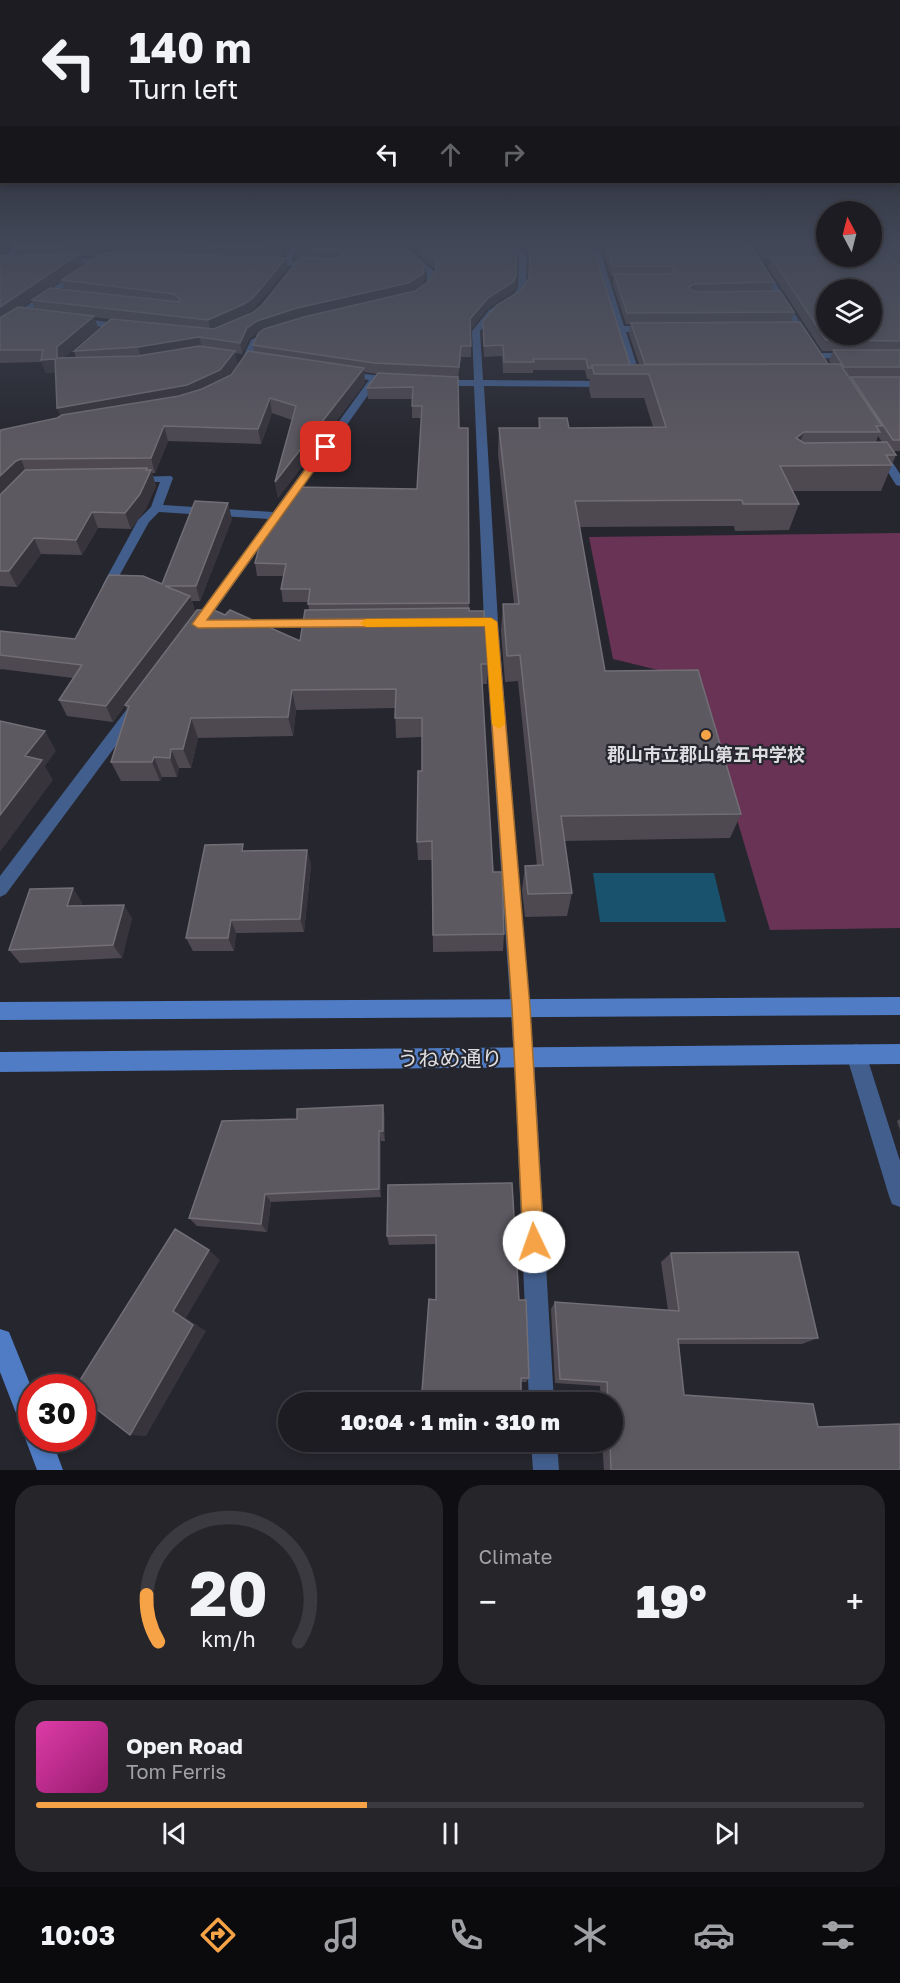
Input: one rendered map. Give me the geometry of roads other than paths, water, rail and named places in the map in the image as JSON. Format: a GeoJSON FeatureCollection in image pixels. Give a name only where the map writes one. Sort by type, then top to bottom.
{"type":"FeatureCollection","features":[{"type":"Feature","properties":{"kind":"street"},"geometry":{"type":"LineString","coordinates":[[491,313],[476,331],[485,622],[521,1007],[541,1392]]}},
{"type":"Feature","properties":{"kind":"street"},"geometry":{"type":"LineString","coordinates":[[616,313],[638,384]]}},
{"type":"Feature","properties":{"kind":"street"},"geometry":{"type":"LineString","coordinates":[[790,313],[824,365]]}},
{"type":"Feature","properties":{"kind":"street"},"geometry":{"type":"LineString","coordinates":[[0,328],[20,314],[31,316]]}},
{"type":"Feature","properties":{"kind":"street"},"geometry":{"type":"LineString","coordinates":[[65,320],[133,328]]}},
{"type":"Feature","properties":{"kind":"street"},"geometry":{"type":"LineString","coordinates":[[101,333],[110,325]]}},
{"type":"Feature","properties":{"kind":"street"},"geometry":{"type":"LineString","coordinates":[[787,328],[799,328]]}},
{"type":"Feature","properties":{"kind":"street"},"geometry":{"type":"LineString","coordinates":[[236,379],[241,359],[254,342],[280,329]]}},
{"type":"Feature","properties":{"kind":"street"},"geometry":{"type":"LineString","coordinates":[[621,329],[656,329]]}},
{"type":"Feature","properties":{"kind":"street"},"geometry":{"type":"LineString","coordinates":[[818,356],[865,356]]}},
{"type":"Feature","properties":{"kind":"street"},"geometry":{"type":"LineString","coordinates":[[241,359],[258,362]]}},
{"type":"Feature","properties":{"kind":"street"},"geometry":{"type":"LineString","coordinates":[[328,372],[399,381]]}},
{"type":"Feature","properties":{"kind":"street"},"geometry":{"type":"LineString","coordinates":[[199,627],[375,379]]}},
{"type":"Feature","properties":{"kind":"street"},"geometry":{"type":"LineString","coordinates":[[423,382],[615,384]]}},
{"type":"Feature","properties":{"kind":"street"},"geometry":{"type":"LineString","coordinates":[[627,384],[650,384]]}},
{"type":"Feature","properties":{"kind":"street"},"geometry":{"type":"LineString","coordinates":[[874,442],[881,462],[900,483]]}},
{"type":"Feature","properties":{"kind":"street"},"geometry":{"type":"LineString","coordinates":[[108,586],[144,520],[156,508],[167,478],[120,479]]}},
{"type":"Feature","properties":{"kind":"street"},"geometry":{"type":"LineString","coordinates":[[156,508],[277,516]]}},
{"type":"Feature","properties":{"kind":"street"},"geometry":{"type":"LineString","coordinates":[[233,624],[338,623]]}},
{"type":"Feature","properties":{"kind":"street"},"geometry":{"type":"LineString","coordinates":[[0,889],[141,700]]}},
{"type":"Feature","properties":{"kind":"street"},"geometry":{"type":"LineString","coordinates":[[0,1011],[900,1006]]}},
{"type":"Feature","properties":{"kind":"street"},"geometry":{"type":"LineString","coordinates":[[856,1054],[900,1196]]}},
{"type":"Feature","properties":{"kind":"street","name":"うねめ通り"},"geometry":{"type":"LineString","coordinates":[[0,1062],[900,1054]]}},
{"type":"Feature","properties":{"kind":"street"},"geometry":{"type":"LineString","coordinates":[[0,1341],[18,1387]]}},
{"type":"Feature","properties":{"kind":"street"},"geometry":{"type":"LineString","coordinates":[[43,1452],[50,1470]]}},
{"type":"Feature","properties":{"kind":"street"},"geometry":{"type":"LineString","coordinates":[[545,1452],[546,1470]]}},
{"type":"Feature","properties":{"kind":"water"},"geometry":{"type":"Polygon","coordinates":[[[593,873],[714,873],[726,922],[600,922],[593,873]]]}},
{"type":"Feature","properties":{"kind":"place","name":"郡山市立郡山第五中学校"},"geometry":{"type":"Point","coordinates":[706,735]}}]}
